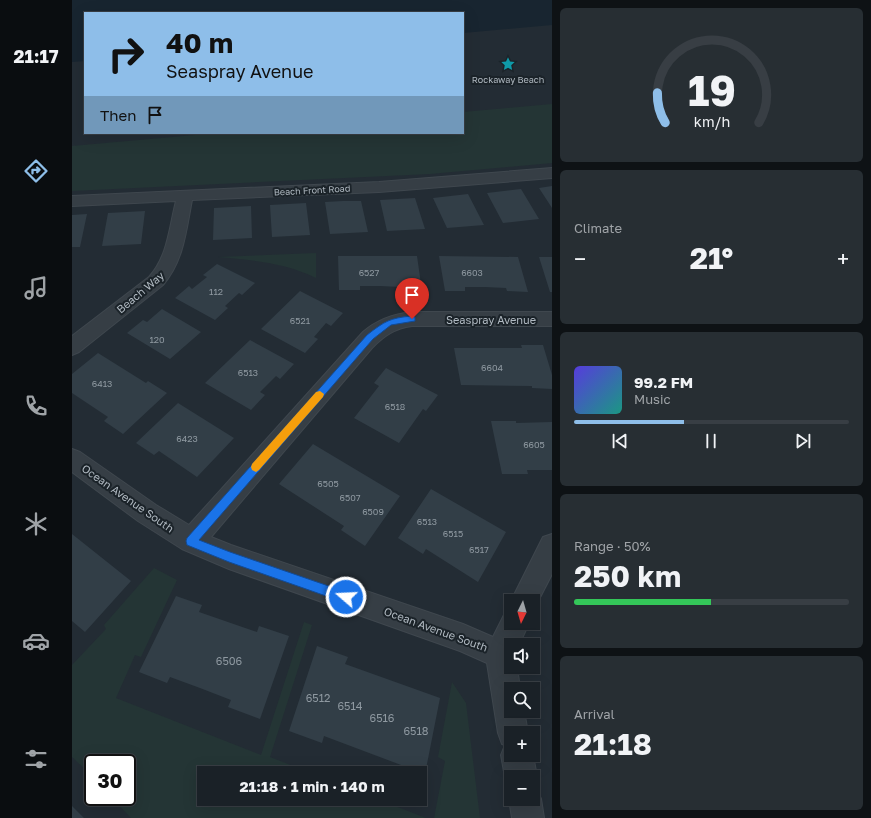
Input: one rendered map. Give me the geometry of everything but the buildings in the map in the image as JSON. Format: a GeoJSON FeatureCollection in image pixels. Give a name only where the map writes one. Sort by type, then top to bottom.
{"type":"FeatureCollection","features":[{"type":"Feature","properties":{"kind":"street","name":"Beach Front Road"},"geometry":{"type":"LineString","coordinates":[[72,201],[411,185],[552,173]]}},
{"type":"Feature","properties":{"kind":"street","name":"Beach Way"},"geometry":{"type":"LineString","coordinates":[[72,346],[165,272],[172,257],[185,196]]}},
{"type":"Feature","properties":{"kind":"street","name":"Seaspray Avenue"},"geometry":{"type":"LineString","coordinates":[[191,541],[364,343],[382,327],[396,321],[412,319],[552,319]]}},
{"type":"Feature","properties":{"kind":"street","name":"Ocean Avenue South"},"geometry":{"type":"LineString","coordinates":[[72,459],[150,516],[191,541],[229,557],[463,638],[500,654]]}},
{"type":"Feature","properties":{"kind":"street"},"geometry":{"type":"LineString","coordinates":[[528,594],[552,546]]}},
{"type":"Feature","properties":{"kind":"street"},"geometry":{"type":"LineString","coordinates":[[512,630],[500,654],[512,726]]}},
{"type":"Feature","properties":{"kind":"street"},"geometry":{"type":"LineString","coordinates":[[526,806],[528,818]]}},
{"type":"Feature","properties":{"kind":"shaded area"},"geometry":{"type":"Polygon","coordinates":[[[552,104],[552,163],[430,174],[72,191],[72,146],[206,134],[464,134],[464,112],[552,104]]]}},
{"type":"Feature","properties":{"kind":"shaded area"},"geometry":{"type":"Polygon","coordinates":[[[316,253],[316,278],[281,266],[256,261],[218,257],[316,253]]]}},
{"type":"Feature","properties":{"kind":"shaded area"},"geometry":{"type":"Polygon","coordinates":[[[154,568],[177,580],[141,657],[135,655],[116,698],[261,755],[304,622],[312,625],[270,757],[293,766],[197,766],[197,806],[395,806],[426,818],[131,818],[120,806],[136,806],[136,754],[84,754],[84,768],[72,757],[72,665],[106,629],[104,625],[154,568]]]}},
{"type":"Feature","properties":{"kind":"shaded area"},"geometry":{"type":"Polygon","coordinates":[[[452,682],[466,703],[480,818],[434,818],[445,761],[438,757],[452,682]]]}},
{"type":"Feature","properties":{"kind":"water"},"geometry":{"type":"Polygon","coordinates":[[[72,0],[552,0],[552,25],[464,33],[464,12],[84,12],[84,61],[72,62],[72,0]]]}},
{"type":"Feature","properties":{"kind":"slow traffic"},"geometry":{"type":"LineString","coordinates":[[256,467],[320,394]]}},
{"type":"Feature","properties":{"kind":"place","name":"Rockaway Beach"},"geometry":{"type":"Point","coordinates":[508,64]}},
{"type":"Feature","properties":{"kind":"route"},"geometry":{"type":"LineString","coordinates":[[346,597],[215,552],[191,541],[370,337],[388,323],[404,319],[412,319]]}}]}
